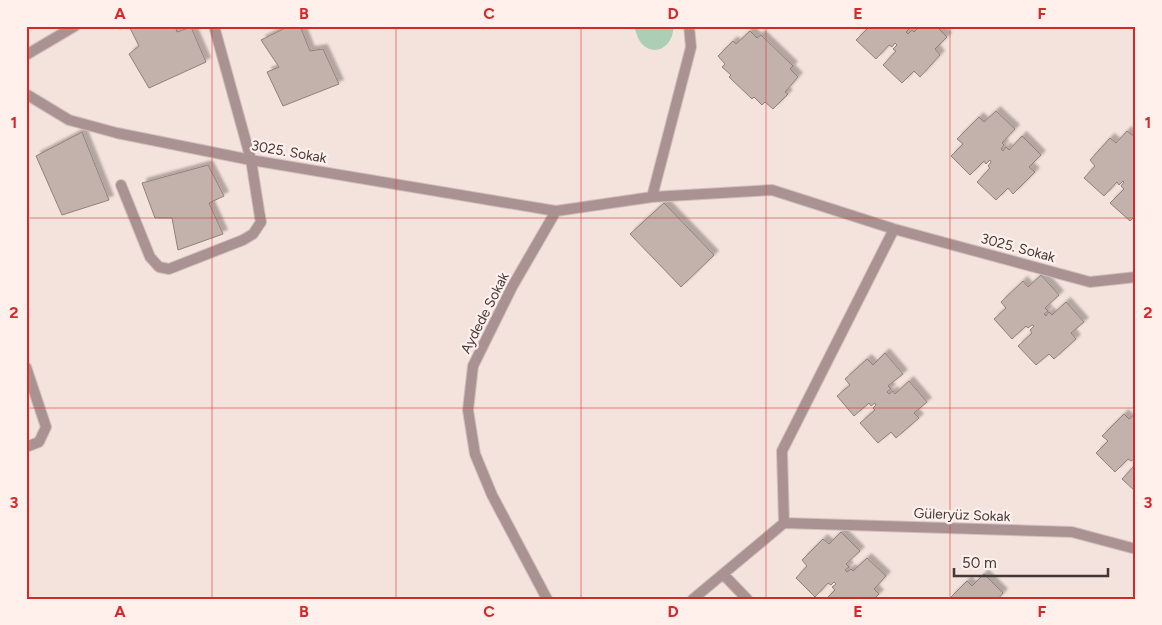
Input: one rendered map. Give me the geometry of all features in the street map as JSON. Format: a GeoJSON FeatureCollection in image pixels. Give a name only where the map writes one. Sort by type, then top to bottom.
{"type":"FeatureCollection","features":[{"type":"Feature","properties":{"kind":"street"},"geometry":{"type":"LineString","coordinates":[[26,55],[75,26]]}},
{"type":"Feature","properties":{"kind":"street"},"geometry":{"type":"LineString","coordinates":[[122,185],[150,257],[159,267],[169,269],[243,240],[253,234],[262,222],[250,160],[214,26]]}},
{"type":"Feature","properties":{"kind":"street"},"geometry":{"type":"LineString","coordinates":[[652,197],[691,46],[689,26]]}},
{"type":"Feature","properties":{"kind":"street","name":"3025. Sokak"},"geometry":{"type":"LineString","coordinates":[[26,94],[70,120],[116,133],[250,160],[556,210],[652,197],[772,190],[894,229],[1090,282],[1136,277]]}},
{"type":"Feature","properties":{"kind":"street","name":"Aydede Sokak"},"geometry":{"type":"LineString","coordinates":[[547,599],[492,495],[475,454],[468,410],[473,366],[512,287],[556,210]]}},
{"type":"Feature","properties":{"kind":"street"},"geometry":{"type":"LineString","coordinates":[[693,599],[784,523],[782,451],[894,229]]}},
{"type":"Feature","properties":{"kind":"street"},"geometry":{"type":"LineString","coordinates":[[26,367],[46,427],[38,442],[26,447]]}},
{"type":"Feature","properties":{"kind":"street","name":"Güleryüz Sokak"},"geometry":{"type":"LineString","coordinates":[[784,523],[1072,532],[1136,548]]}},
{"type":"Feature","properties":{"kind":"street"},"geometry":{"type":"LineString","coordinates":[[723,574],[748,599]]}},
{"type":"Feature","properties":{"kind":"green space"},"geometry":{"type":"Polygon","coordinates":[[[634,26],[673,26],[673,32],[664,47],[653,50],[642,44],[634,26]]]}},
{"type":"Feature","properties":{"kind":"building"},"geometry":{"type":"Polygon","coordinates":[[[129,26],[175,26],[177,32],[191,27],[206,62],[149,88],[129,54],[139,46],[129,26]]]}},
{"type":"Feature","properties":{"kind":"building"},"geometry":{"type":"Polygon","coordinates":[[[289,26],[300,26],[310,51],[323,49],[339,84],[283,106],[267,72],[279,67],[261,40],[289,26]]]}},
{"type":"Feature","properties":{"kind":"building"},"geometry":{"type":"Polygon","coordinates":[[[866,26],[908,26],[910,28],[906,32],[908,34],[912,30],[914,32],[920,26],[936,26],[947,37],[935,49],[940,55],[920,77],[914,71],[902,83],[883,65],[896,51],[893,49],[897,45],[895,43],[892,47],[889,45],[876,59],[856,40],[868,28],[866,26]]]}},
{"type":"Feature","properties":{"kind":"building"},"geometry":{"type":"Polygon","coordinates":[[[750,31],[757,38],[761,35],[793,66],[790,69],[798,77],[785,92],[788,94],[773,109],[765,102],[762,105],[754,97],[752,99],[729,77],[731,75],[722,67],[725,64],[718,56],[733,41],[736,44],[750,31]]]}},
{"type":"Feature","properties":{"kind":"building"},"geometry":{"type":"Polygon","coordinates":[[[996,111],[1015,129],[1002,143],[1004,145],[1001,149],[1003,151],[1006,147],[1009,150],[1022,136],[1041,155],[1029,167],[1035,172],[1013,194],[1008,188],[996,200],[977,182],[990,168],[988,166],[991,162],[990,160],[986,164],[984,161],[970,175],[951,156],[963,144],[957,139],[979,117],[984,122],[996,111]]]}},
{"type":"Feature","properties":{"kind":"building"},"geometry":{"type":"Polygon","coordinates":[[[1127,131],[1136,138],[1136,166],[1134,169],[1136,170],[1136,215],[1130,221],[1110,203],[1124,189],[1121,186],[1123,181],[1119,185],[1117,182],[1104,196],[1084,178],[1095,166],[1090,160],[1110,138],[1116,143],[1127,131]]]}},
{"type":"Feature","properties":{"kind":"building"},"geometry":{"type":"Polygon","coordinates":[[[82,132],[109,200],[62,215],[36,156],[82,132]]]}},
{"type":"Feature","properties":{"kind":"building"},"geometry":{"type":"Polygon","coordinates":[[[208,165],[224,196],[209,203],[223,234],[178,250],[172,218],[155,218],[142,183],[208,165]]]}},
{"type":"Feature","properties":{"kind":"building"},"geometry":{"type":"Polygon","coordinates":[[[664,203],[714,255],[681,287],[630,234],[664,203]]]}},
{"type":"Feature","properties":{"kind":"building"},"geometry":{"type":"Polygon","coordinates":[[[1041,275],[1059,295],[1045,308],[1048,311],[1044,314],[1046,316],[1049,312],[1052,315],[1066,302],[1084,322],[1071,333],[1076,339],[1054,359],[1049,354],[1036,365],[1018,346],[1032,333],[1030,330],[1034,326],[1032,325],[1028,328],[1026,326],[1012,339],[994,319],[1006,308],[1001,302],[1023,281],[1028,287],[1041,275]]]}},
{"type":"Feature","properties":{"kind":"building"},"geometry":{"type":"Polygon","coordinates":[[[885,353],[903,374],[888,386],[891,389],[887,392],[889,394],[893,391],[895,394],[909,381],[927,402],[914,413],[919,418],[896,438],[891,432],[878,443],[860,423],[875,410],[873,408],[876,405],[875,403],[871,406],[869,403],[854,416],[837,396],[850,385],[845,379],[867,359],[873,365],[885,353]]]}},
{"type":"Feature","properties":{"kind":"building"},"geometry":{"type":"Polygon","coordinates":[[[1136,413],[1136,458],[1131,461],[1128,459],[1115,472],[1096,453],[1108,441],[1102,436],[1124,414],[1129,419],[1136,413]]]}},
{"type":"Feature","properties":{"kind":"building"},"geometry":{"type":"Polygon","coordinates":[[[1136,460],[1136,492],[1122,479],[1135,465],[1133,462],[1136,460]]]}},
{"type":"Feature","properties":{"kind":"building"},"geometry":{"type":"Polygon","coordinates":[[[841,532],[860,551],[846,564],[849,567],[845,570],[847,572],[851,569],[853,571],[867,558],[886,576],[874,589],[879,594],[874,599],[826,599],[835,590],[832,587],[836,584],[834,582],[831,585],[828,583],[815,597],[796,578],[807,566],[802,560],[823,539],[829,544],[841,532]]]}},
{"type":"Feature","properties":{"kind":"building"},"geometry":{"type":"Polygon","coordinates":[[[984,574],[1003,593],[998,599],[949,599],[967,581],[972,586],[984,574]]]}}]}
